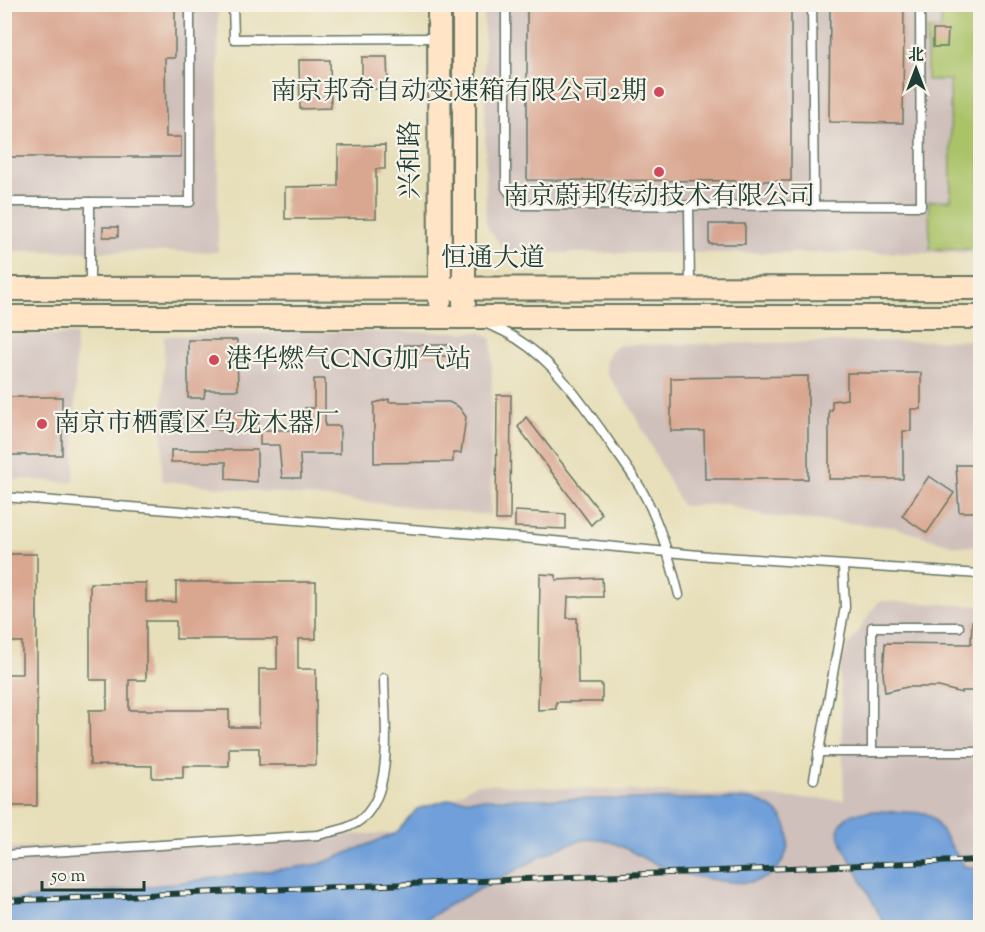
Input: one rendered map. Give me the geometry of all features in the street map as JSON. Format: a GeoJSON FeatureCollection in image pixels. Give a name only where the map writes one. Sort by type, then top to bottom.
{"type":"FeatureCollection","features":[{"type":"Feature","properties":{"kind":"main road","name":"兴和路"},"geometry":{"type":"LineString","coordinates":[[439,4],[440,316]]}},
{"type":"Feature","properties":{"kind":"main road","name":"兴和路"},"geometry":{"type":"LineString","coordinates":[[464,4],[464,316]]}},
{"type":"Feature","properties":{"kind":"main road","name":"恒通大道"},"geometry":{"type":"LineString","coordinates":[[4,289],[981,288]]}},
{"type":"Feature","properties":{"kind":"main road"},"geometry":{"type":"LineString","coordinates":[[4,317],[981,317]]}},
{"type":"Feature","properties":{"kind":"lane"},"geometry":{"type":"LineString","coordinates":[[4,202],[190,202],[190,4]]}},
{"type":"Feature","properties":{"kind":"lane"},"geometry":{"type":"LineString","coordinates":[[233,4],[234,39],[439,38]]}},
{"type":"Feature","properties":{"kind":"lane"},"geometry":{"type":"LineString","coordinates":[[506,4],[506,188],[519,205],[921,206],[920,4]]}},
{"type":"Feature","properties":{"kind":"lane"},"geometry":{"type":"LineString","coordinates":[[812,4],[814,206]]}},
{"type":"Feature","properties":{"kind":"lane"},"geometry":{"type":"LineString","coordinates":[[90,202],[90,288]]}},
{"type":"Feature","properties":{"kind":"lane"},"geometry":{"type":"LineString","coordinates":[[689,205],[690,287]]}},
{"type":"Feature","properties":{"kind":"lane"},"geometry":{"type":"LineString","coordinates":[[464,316],[510,333],[554,367],[641,488],[668,552],[680,595]]}},
{"type":"Feature","properties":{"kind":"lane"},"geometry":{"type":"LineString","coordinates":[[4,497],[512,537],[843,567],[981,574]]}},
{"type":"Feature","properties":{"kind":"lane"},"geometry":{"type":"LineString","coordinates":[[814,779],[845,607],[843,567]]}},
{"type":"Feature","properties":{"kind":"lane"},"geometry":{"type":"LineString","coordinates":[[872,752],[872,627],[959,627]]}},
{"type":"Feature","properties":{"kind":"lane"},"geometry":{"type":"LineString","coordinates":[[4,855],[318,835],[351,826],[373,806],[384,780],[384,678]]}},
{"type":"Feature","properties":{"kind":"lane"},"geometry":{"type":"LineString","coordinates":[[818,752],[981,752]]}},
{"type":"Feature","properties":{"kind":"shaded area"},"geometry":{"type":"Polygon","coordinates":[[[5,5],[218,5],[218,252],[5,251],[5,5]]]}},
{"type":"Feature","properties":{"kind":"shaded area"},"geometry":{"type":"Polygon","coordinates":[[[484,5],[980,5],[980,253],[506,253],[486,225],[484,5]]]}},
{"type":"Feature","properties":{"kind":"shaded area"},"geometry":{"type":"Polygon","coordinates":[[[303,332],[481,332],[492,340],[491,515],[162,481],[164,336],[303,332]]]}},
{"type":"Feature","properties":{"kind":"shaded area"},"geometry":{"type":"Polygon","coordinates":[[[4,334],[76,335],[74,483],[5,478],[4,334]]]}},
{"type":"Feature","properties":{"kind":"shaded area"},"geometry":{"type":"Polygon","coordinates":[[[980,340],[980,547],[954,546],[893,527],[762,516],[726,504],[682,506],[633,411],[607,374],[606,362],[610,351],[620,345],[980,340]]]}},
{"type":"Feature","properties":{"kind":"shaded area"},"geometry":{"type":"Polygon","coordinates":[[[879,601],[980,606],[980,927],[5,927],[4,848],[396,833],[476,784],[844,800],[840,671],[846,649],[879,601]]]}},
{"type":"Feature","properties":{"kind":"green space"},"geometry":{"type":"Polygon","coordinates":[[[942,5],[980,5],[980,249],[930,249],[929,201],[951,200],[950,80],[927,80],[927,30],[941,30],[942,5]]]}},
{"type":"Feature","properties":{"kind":"water"},"geometry":{"type":"Polygon","coordinates":[[[450,799],[750,799],[778,813],[785,822],[788,842],[782,862],[767,877],[757,881],[732,882],[686,874],[658,865],[609,842],[584,840],[542,856],[449,905],[420,923],[398,929],[360,928],[328,920],[312,920],[295,928],[5,927],[5,901],[122,890],[320,864],[396,833],[417,809],[450,799]]]}},
{"type":"Feature","properties":{"kind":"water"},"geometry":{"type":"Polygon","coordinates":[[[860,812],[925,813],[934,819],[964,866],[980,869],[980,927],[886,927],[843,846],[838,831],[840,824],[849,816],[860,812]]]}},
{"type":"Feature","properties":{"kind":"building"},"geometry":{"type":"Polygon","coordinates":[[[4,4],[175,4],[175,58],[165,58],[166,137],[181,137],[181,157],[4,157],[4,4]]]}},
{"type":"Feature","properties":{"kind":"building","name":"南京邦奇自动变速箱有限公司2期"},"geometry":{"type":"Polygon","coordinates":[[[527,4],[791,4],[791,181],[527,180],[527,4]]]}},
{"type":"Feature","properties":{"kind":"building"},"geometry":{"type":"Polygon","coordinates":[[[830,4],[904,4],[903,123],[829,122],[830,4]]]}},
{"type":"Feature","properties":{"kind":"building"},"geometry":{"type":"Polygon","coordinates":[[[933,30],[948,30],[947,47],[933,47],[933,30]]]}},
{"type":"Feature","properties":{"kind":"building"},"geometry":{"type":"Polygon","coordinates":[[[362,57],[387,57],[388,89],[362,89],[362,57]]]}},
{"type":"Feature","properties":{"kind":"building"},"geometry":{"type":"Polygon","coordinates":[[[299,60],[330,60],[331,108],[300,109],[299,60]]]}},
{"type":"Feature","properties":{"kind":"building"},"geometry":{"type":"Polygon","coordinates":[[[385,145],[385,169],[376,169],[376,218],[285,219],[285,187],[338,186],[338,146],[385,145]]]}},
{"type":"Feature","properties":{"kind":"building"},"geometry":{"type":"Polygon","coordinates":[[[709,224],[745,224],[745,244],[709,244],[709,224]]]}},
{"type":"Feature","properties":{"kind":"building"},"geometry":{"type":"Polygon","coordinates":[[[103,227],[118,227],[118,237],[103,237],[103,227]]]}},
{"type":"Feature","properties":{"kind":"building"},"geometry":{"type":"Polygon","coordinates":[[[188,340],[237,340],[238,390],[205,390],[204,398],[188,398],[188,340]]]}},
{"type":"Feature","properties":{"kind":"building"},"geometry":{"type":"Polygon","coordinates":[[[399,345],[450,345],[450,356],[399,356],[399,345]]]}},
{"type":"Feature","properties":{"kind":"building"},"geometry":{"type":"Polygon","coordinates":[[[847,373],[921,373],[921,409],[911,409],[911,431],[903,431],[903,479],[829,479],[829,410],[832,410],[832,401],[847,399],[847,373]]]}},
{"type":"Feature","properties":{"kind":"building"},"geometry":{"type":"Polygon","coordinates":[[[808,376],[808,479],[705,479],[704,431],[671,431],[671,378],[808,376]]]}},
{"type":"Feature","properties":{"kind":"building"},"geometry":{"type":"Polygon","coordinates":[[[314,379],[325,379],[325,426],[340,426],[340,454],[300,454],[301,478],[282,478],[279,445],[260,445],[260,430],[306,430],[305,408],[314,408],[314,379]]]}},
{"type":"Feature","properties":{"kind":"building"},"geometry":{"type":"Polygon","coordinates":[[[497,395],[511,395],[510,520],[496,520],[497,395]]]}},
{"type":"Feature","properties":{"kind":"building"},"geometry":{"type":"Polygon","coordinates":[[[4,397],[62,397],[62,455],[4,455],[4,397]]]}},
{"type":"Feature","properties":{"kind":"building"},"geometry":{"type":"Polygon","coordinates":[[[389,399],[389,402],[449,402],[459,407],[466,417],[461,453],[453,453],[453,462],[374,463],[374,403],[389,399]]]}},
{"type":"Feature","properties":{"kind":"building"},"geometry":{"type":"Polygon","coordinates":[[[258,412],[259,430],[218,430],[218,413],[258,412]]]}},
{"type":"Feature","properties":{"kind":"building"},"geometry":{"type":"Polygon","coordinates":[[[526,417],[602,514],[591,525],[518,427],[526,417]]]}},
{"type":"Feature","properties":{"kind":"building"},"geometry":{"type":"Polygon","coordinates":[[[171,450],[257,450],[257,482],[226,479],[226,462],[171,462],[171,450]]]}},
{"type":"Feature","properties":{"kind":"building"},"geometry":{"type":"Polygon","coordinates":[[[956,465],[981,465],[981,512],[959,512],[956,465]]]}},
{"type":"Feature","properties":{"kind":"building"},"geometry":{"type":"Polygon","coordinates":[[[929,476],[954,493],[927,533],[902,516],[929,476]]]}},
{"type":"Feature","properties":{"kind":"building"},"geometry":{"type":"Polygon","coordinates":[[[515,511],[566,514],[566,529],[515,527],[515,511]]]}},
{"type":"Feature","properties":{"kind":"building"},"geometry":{"type":"Polygon","coordinates":[[[4,554],[37,554],[37,806],[4,806],[4,674],[22,674],[22,642],[4,642],[4,554]]]}},
{"type":"Feature","properties":{"kind":"building"},"geometry":{"type":"Polygon","coordinates":[[[540,574],[556,575],[556,580],[602,578],[603,597],[568,597],[567,618],[577,618],[578,684],[602,684],[602,702],[556,702],[556,709],[538,710],[540,574]]]}},
{"type":"Feature","properties":{"kind":"building"},"geometry":{"type":"Polygon","coordinates":[[[176,582],[316,582],[316,639],[298,639],[298,669],[316,669],[316,765],[259,765],[259,748],[229,748],[229,766],[183,766],[183,778],[152,778],[152,766],[90,765],[89,710],[107,710],[107,680],[90,680],[90,583],[146,583],[146,602],[176,602],[176,582]],[[146,621],[146,680],[129,680],[129,710],[229,710],[229,727],[259,727],[259,669],[277,669],[277,639],[176,639],[176,621],[146,621]]]}},
{"type":"Feature","properties":{"kind":"building"},"geometry":{"type":"Polygon","coordinates":[[[972,621],[981,622],[981,691],[962,691],[962,693],[939,687],[907,687],[885,692],[883,673],[885,643],[971,644],[972,621]]]}},
{"type":"Feature","properties":{"kind":"railway"},"geometry":{"type":"LineString","coordinates":[[4,901],[980,860]]}},
{"type":"Feature","properties":{"kind":"place","name":"南京邦奇自动变速箱有限公司2期"},"geometry":{"type":"Point","coordinates":[659,92]}},
{"type":"Feature","properties":{"kind":"place","name":"南京蔚邦传动技术有限公司"},"geometry":{"type":"Point","coordinates":[659,172]}},
{"type":"Feature","properties":{"kind":"place","name":"港华燃气CNG加气站"},"geometry":{"type":"Point","coordinates":[214,360]}},
{"type":"Feature","properties":{"kind":"place","name":"南京市栖霞区乌龙木器厂"},"geometry":{"type":"Point","coordinates":[42,424]}}]}
